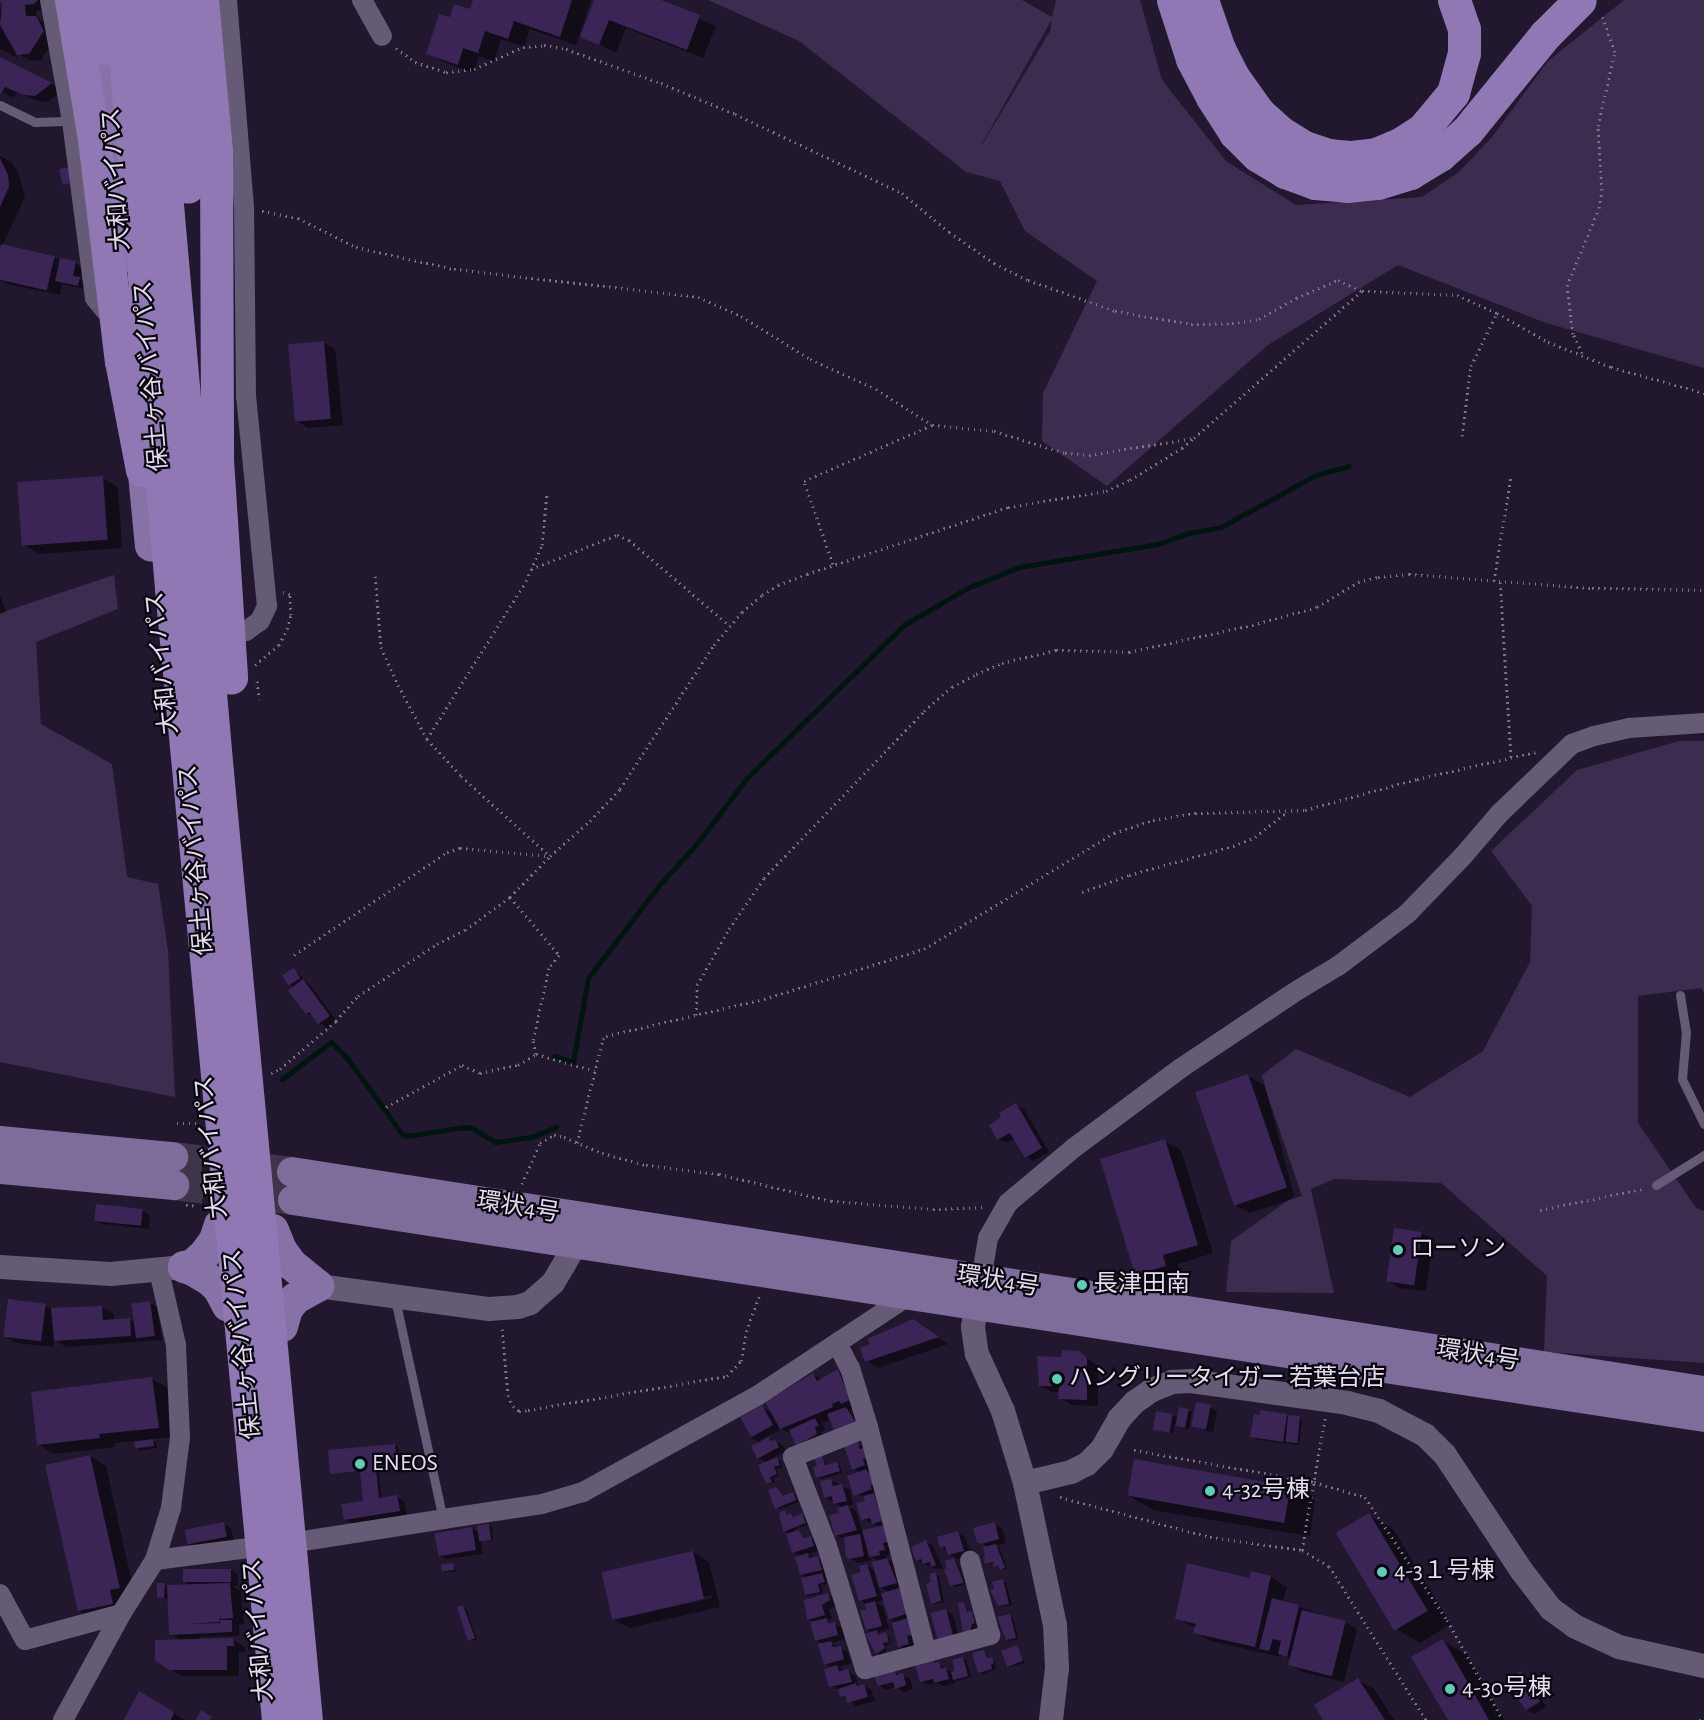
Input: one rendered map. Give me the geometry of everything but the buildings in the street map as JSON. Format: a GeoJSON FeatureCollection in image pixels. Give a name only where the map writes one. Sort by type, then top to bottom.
{"type":"FeatureCollection","features":[{"type":"Feature","properties":{"kind":"highway"},"geometry":{"type":"LineString","coordinates":[[70,0],[97,162],[123,370],[178,656]]}},
{"type":"Feature","properties":{"kind":"highway"},"geometry":{"type":"LineString","coordinates":[[96,0],[108,65]]}},
{"type":"Feature","properties":{"kind":"highway","name":"大和バイパス"},"geometry":{"type":"LineString","coordinates":[[104,0],[127,310],[210,1124],[267,1720]]}},
{"type":"Feature","properties":{"kind":"highway","name":"保土ヶ谷バイパス"},"geometry":{"type":"LineString","coordinates":[[120,0],[178,656],[278,1720]]}},
{"type":"Feature","properties":{"kind":"highway","name":"保土ヶ谷バイパス"},"geometry":{"type":"LineString","coordinates":[[149,0],[275,1320],[306,1720]]}},
{"type":"Feature","properties":{"kind":"highway"},"geometry":{"type":"LineString","coordinates":[[159,0],[215,635],[273,1230],[275,1320]]}},
{"type":"Feature","properties":{"kind":"highway"},"geometry":{"type":"LineString","coordinates":[[175,0],[190,216],[188,330]]}},
{"type":"Feature","properties":{"kind":"highway"},"geometry":{"type":"LineString","coordinates":[[202,0],[216,150],[217,459],[275,1320],[303,1541],[319,1720]]}},
{"type":"Feature","properties":{"kind":"highway"},"geometry":{"type":"LineString","coordinates":[[1173,0],[1192,59],[1212,98],[1235,134],[1257,155],[1285,172],[1315,183],[1347,186],[1378,183],[1410,173],[1440,155],[1467,131],[1545,35],[1589,5]]}},
{"type":"Feature","properties":{"kind":"highway"},"geometry":{"type":"LineString","coordinates":[[1202,0],[1219,50],[1234,78],[1259,113],[1280,132],[1302,146],[1328,155],[1352,157],[1376,154],[1400,144],[1423,129],[1454,93],[1464,52],[1464,29],[1455,0]]}},
{"type":"Feature","properties":{"kind":"highway"},"geometry":{"type":"LineString","coordinates":[[1216,0],[1228,42],[1259,113]]}},
{"type":"Feature","properties":{"kind":"highway"},"geometry":{"type":"LineString","coordinates":[[171,1269],[193,1264],[205,1254],[215,1240],[220,1225]]}},
{"type":"Feature","properties":{"kind":"highway"},"geometry":{"type":"LineString","coordinates":[[273,1230],[281,1251],[291,1264],[318,1286],[295,1299],[275,1320]]}},
{"type":"Feature","properties":{"kind":"highway"},"geometry":{"type":"LineString","coordinates":[[171,1269],[193,1270],[210,1281],[219,1289],[228,1306]]}},
{"type":"Feature","properties":{"kind":"main road"},"geometry":{"type":"LineString","coordinates":[[0,1141],[173,1171],[0,1169]]}},
{"type":"Feature","properties":{"kind":"main road","name":"環状4号"},"geometry":{"type":"LineString","coordinates":[[1704,1391],[978,1293],[908,1296],[765,1273],[578,1230],[508,1206],[293,1186],[578,1230],[978,1293],[1704,1417]]}},
{"type":"Feature","properties":{"kind":"street"},"geometry":{"type":"LineString","coordinates":[[50,0],[72,121],[95,298],[105,310],[127,310]]}},
{"type":"Feature","properties":{"kind":"street"},"geometry":{"type":"LineString","coordinates":[[215,635],[246,631],[260,621],[267,606],[246,396],[244,207],[227,0]]}},
{"type":"Feature","properties":{"kind":"street"},"geometry":{"type":"LineString","coordinates":[[362,0],[382,36]]}},
{"type":"Feature","properties":{"kind":"street"},"geometry":{"type":"LineString","coordinates":[[1051,1720],[1057,1668],[1055,1625],[1025,1483],[1003,1411],[977,1354],[973,1328],[988,1238],[1000,1215],[1008,1203],[1075,1147],[1181,1068],[1338,966],[1407,914],[1464,856],[1500,813],[1572,744],[1629,728],[1704,723]]}},
{"type":"Feature","properties":{"kind":"street"},"geometry":{"type":"LineString","coordinates":[[318,1286],[500,1310],[518,1307],[543,1294],[562,1271],[578,1230]]}},
{"type":"Feature","properties":{"kind":"street"},"geometry":{"type":"LineString","coordinates":[[0,1267],[85,1274],[171,1269],[180,1438],[173,1500],[164,1539],[155,1560],[121,1614],[63,1720]]}},
{"type":"Feature","properties":{"kind":"street"},"geometry":{"type":"LineString","coordinates":[[155,1560],[303,1541],[443,1519],[542,1503],[583,1492],[757,1396],[908,1296]]}},
{"type":"Feature","properties":{"kind":"street"},"geometry":{"type":"LineString","coordinates":[[837,1343],[850,1368],[868,1427],[926,1652]]}},
{"type":"Feature","properties":{"kind":"street"},"geometry":{"type":"LineString","coordinates":[[1025,1483],[1071,1472],[1087,1464],[1102,1449],[1119,1419],[1135,1402],[1152,1390],[1172,1382],[1191,1381],[1329,1400],[1379,1411],[1425,1435],[1445,1455],[1535,1590],[1551,1609],[1574,1626],[1618,1647],[1704,1666]]}},
{"type":"Feature","properties":{"kind":"street"},"geometry":{"type":"LineString","coordinates":[[868,1427],[793,1458],[827,1546],[865,1668],[990,1635],[970,1561]]}},
{"type":"Feature","properties":{"kind":"street"},"geometry":{"type":"LineString","coordinates":[[0,1594],[25,1640],[121,1614]]}},
{"type":"Feature","properties":{"kind":"lane"},"geometry":{"type":"LineString","coordinates":[[0,105],[35,122],[72,121]]}},
{"type":"Feature","properties":{"kind":"lane"},"geometry":{"type":"LineString","coordinates":[[1680,995],[1686,1032],[1682,1079],[1704,1124]]}},
{"type":"Feature","properties":{"kind":"lane"},"geometry":{"type":"LineString","coordinates":[[1656,1185],[1704,1155]]}},
{"type":"Feature","properties":{"kind":"lane"},"geometry":{"type":"LineString","coordinates":[[394,1296],[443,1519]]}},
{"type":"Feature","properties":{"kind":"path"},"geometry":{"type":"LineString","coordinates":[[1582,354],[1573,334],[1567,286],[1599,208],[1602,190],[1598,126],[1615,52],[1611,37],[1589,5]]}},
{"type":"Feature","properties":{"kind":"path"},"geometry":{"type":"LineString","coordinates":[[382,36],[415,62],[446,72],[474,69],[523,47],[544,45],[566,49],[661,83],[735,114],[902,194],[949,232],[994,263],[1028,280],[1115,311],[1191,324],[1232,323],[1259,319],[1320,286],[1338,280],[1362,291],[1457,296],[1497,313],[1548,342],[1611,367],[1704,393]]}},
{"type":"Feature","properties":{"kind":"path"},"geometry":{"type":"LineString","coordinates":[[244,207],[298,218],[356,247],[454,269],[698,297],[741,316],[810,359],[876,389],[932,425],[994,431],[1065,453],[1089,455],[1194,438]]}},
{"type":"Feature","properties":{"kind":"path"},"geometry":{"type":"LineString","coordinates":[[259,1079],[288,1062],[336,1021],[358,996],[437,945],[465,930],[510,897],[550,856],[590,821],[620,789],[694,672],[729,626],[753,602],[778,585],[1008,507],[1106,491],[1130,480],[1182,448],[1362,291]]}},
{"type":"Feature","properties":{"kind":"path"},"geometry":{"type":"LineString","coordinates":[[1462,436],[1471,366],[1497,313]]}},
{"type":"Feature","properties":{"kind":"path"},"geometry":{"type":"LineString","coordinates":[[833,565],[804,481],[932,425]]}},
{"type":"Feature","properties":{"kind":"path"},"geometry":{"type":"LineString","coordinates":[[1494,582],[1511,476]]}},
{"type":"Feature","properties":{"kind":"path"},"geometry":{"type":"LineString","coordinates":[[427,739],[531,569],[542,544],[547,493]]}},
{"type":"Feature","properties":{"kind":"path"},"geometry":{"type":"LineString","coordinates":[[531,569],[617,535],[629,540],[729,626]]}},
{"type":"Feature","properties":{"kind":"path"},"geometry":{"type":"LineString","coordinates":[[696,1015],[697,985],[729,929],[764,878],[924,711],[960,682],[1002,663],[1037,653],[1078,648],[1129,652],[1252,625],[1317,607],[1358,582],[1377,577],[1409,574],[1592,588],[1704,590]]}},
{"type":"Feature","properties":{"kind":"path"},"geometry":{"type":"LineString","coordinates":[[375,576],[381,648],[427,739],[461,776],[550,856]]}},
{"type":"Feature","properties":{"kind":"path"},"geometry":{"type":"LineString","coordinates":[[1500,582],[1511,757]]}},
{"type":"Feature","properties":{"kind":"path"},"geometry":{"type":"LineString","coordinates":[[259,699],[255,664],[279,645],[291,615],[290,594],[267,589]]}},
{"type":"Feature","properties":{"kind":"path"},"geometry":{"type":"LineString","coordinates":[[577,1143],[603,1039],[606,1036],[764,999],[924,950],[1114,833],[1153,820],[1195,813],[1305,810],[1417,779],[1572,744]]}},
{"type":"Feature","properties":{"kind":"path"},"geometry":{"type":"LineString","coordinates":[[1082,892],[1129,875],[1233,846],[1255,837],[1287,812]]}},
{"type":"Feature","properties":{"kind":"path"},"geometry":{"type":"LineString","coordinates":[[294,955],[447,852],[460,848],[550,856]]}},
{"type":"Feature","properties":{"kind":"path"},"geometry":{"type":"LineString","coordinates":[[510,897],[558,955],[549,968],[533,1041],[536,1054]]}},
{"type":"Feature","properties":{"kind":"path"},"geometry":{"type":"LineString","coordinates":[[386,1107],[462,1065],[480,1073],[518,1065],[536,1054],[595,1071]]}},
{"type":"Feature","properties":{"kind":"path"},"geometry":{"type":"LineString","coordinates":[[177,1123],[210,1124]]}},
{"type":"Feature","properties":{"kind":"path"},"geometry":{"type":"LineString","coordinates":[[508,1206],[528,1173],[540,1143],[546,1138],[564,1137],[602,1153],[646,1165],[719,1174],[831,1201],[933,1209],[990,1207],[1000,1215]]}},
{"type":"Feature","properties":{"kind":"path"},"geometry":{"type":"LineString","coordinates":[[1540,1210],[1628,1193],[1656,1185]]}},
{"type":"Feature","properties":{"kind":"path"},"geometry":{"type":"LineString","coordinates":[[500,1310],[508,1395],[513,1406],[519,1411],[528,1410],[727,1376],[741,1361],[765,1273]]}},
{"type":"Feature","properties":{"kind":"path"},"geometry":{"type":"LineString","coordinates":[[1302,1550],[1329,1400]]}},
{"type":"Feature","properties":{"kind":"path"},"geometry":{"type":"LineString","coordinates":[[1134,1450],[1314,1482],[1365,1497],[1447,1620],[1503,1720]]}},
{"type":"Feature","properties":{"kind":"path"},"geometry":{"type":"LineString","coordinates":[[1050,1494],[1210,1538],[1302,1550],[1329,1566],[1426,1720]]}},
{"type":"Feature","properties":{"kind":"path"},"geometry":{"type":"LineString","coordinates":[[1700,1720],[1704,1717]]}},
{"type":"Feature","properties":{"kind":"shaded area"},"geometry":{"type":"Polygon","coordinates":[[[708,0],[1022,0],[1052,17],[1056,0],[1140,0],[1162,80],[1226,161],[1296,205],[1422,197],[1459,172],[1492,137],[1548,61],[1624,0],[1704,0],[1704,368],[1546,323],[1398,265],[1268,345],[1107,486],[1042,441],[1043,393],[1097,281],[1025,231],[1000,181],[966,172],[799,41],[708,0]],[[1052,19],[982,145],[1050,31],[1052,19]]]}},
{"type":"Feature","properties":{"kind":"shaded area"},"geometry":{"type":"Polygon","coordinates":[[[114,575],[118,609],[36,642],[41,724],[112,764],[127,877],[158,884],[168,951],[175,1097],[0,1062],[0,613],[114,575]]]}},
{"type":"Feature","properties":{"kind":"shaded area"},"geometry":{"type":"Polygon","coordinates":[[[1679,741],[1704,741],[1704,993],[1701,988],[1638,996],[1638,1123],[1696,1208],[1704,1211],[1704,1363],[1544,1352],[1547,1276],[1441,1183],[1334,1179],[1311,1189],[1334,1293],[1226,1292],[1231,1241],[1294,1196],[1262,1075],[1296,1049],[1410,1097],[1483,1051],[1530,962],[1532,906],[1491,851],[1577,770],[1679,741]]]}},
{"type":"Feature","properties":{"kind":"waterway"},"geometry":{"type":"LineString","coordinates":[[554,1056],[573,1062],[588,978],[661,883],[694,847],[748,777],[904,625],[967,588],[1019,567],[1158,544],[1188,533],[1221,527],[1316,475],[1349,466]]}},
{"type":"Feature","properties":{"kind":"waterway"},"geometry":{"type":"LineString","coordinates":[[282,1079],[331,1042],[347,1058],[402,1134],[407,1136],[463,1127],[472,1128],[495,1142],[532,1137],[556,1127]]}},
{"type":"Feature","properties":{"kind":"tunnel"},"geometry":{"type":"LineString","coordinates":[[173,1157],[292,1172]]}},
{"type":"Feature","properties":{"kind":"tunnel"},"geometry":{"type":"LineString","coordinates":[[174,1185],[293,1200]]}},
{"type":"Feature","properties":{"kind":"place","name":"ローソン"},"geometry":{"type":"Point","coordinates":[1398,1250]}},
{"type":"Feature","properties":{"kind":"place","name":"長津田南"},"geometry":{"type":"Point","coordinates":[1082,1285]}},
{"type":"Feature","properties":{"kind":"place","name":"ハングリータイガー 若葉台店"},"geometry":{"type":"Point","coordinates":[1057,1379]}},
{"type":"Feature","properties":{"kind":"place","name":"ENEOS"},"geometry":{"type":"Point","coordinates":[360,1464]}},
{"type":"Feature","properties":{"kind":"place","name":"4-32号棟"},"geometry":{"type":"Point","coordinates":[1210,1491]}},
{"type":"Feature","properties":{"kind":"place","name":"4-3１号棟"},"geometry":{"type":"Point","coordinates":[1382,1572]}},
{"type":"Feature","properties":{"kind":"place","name":"4-30号棟"},"geometry":{"type":"Point","coordinates":[1450,1689]}}]}
